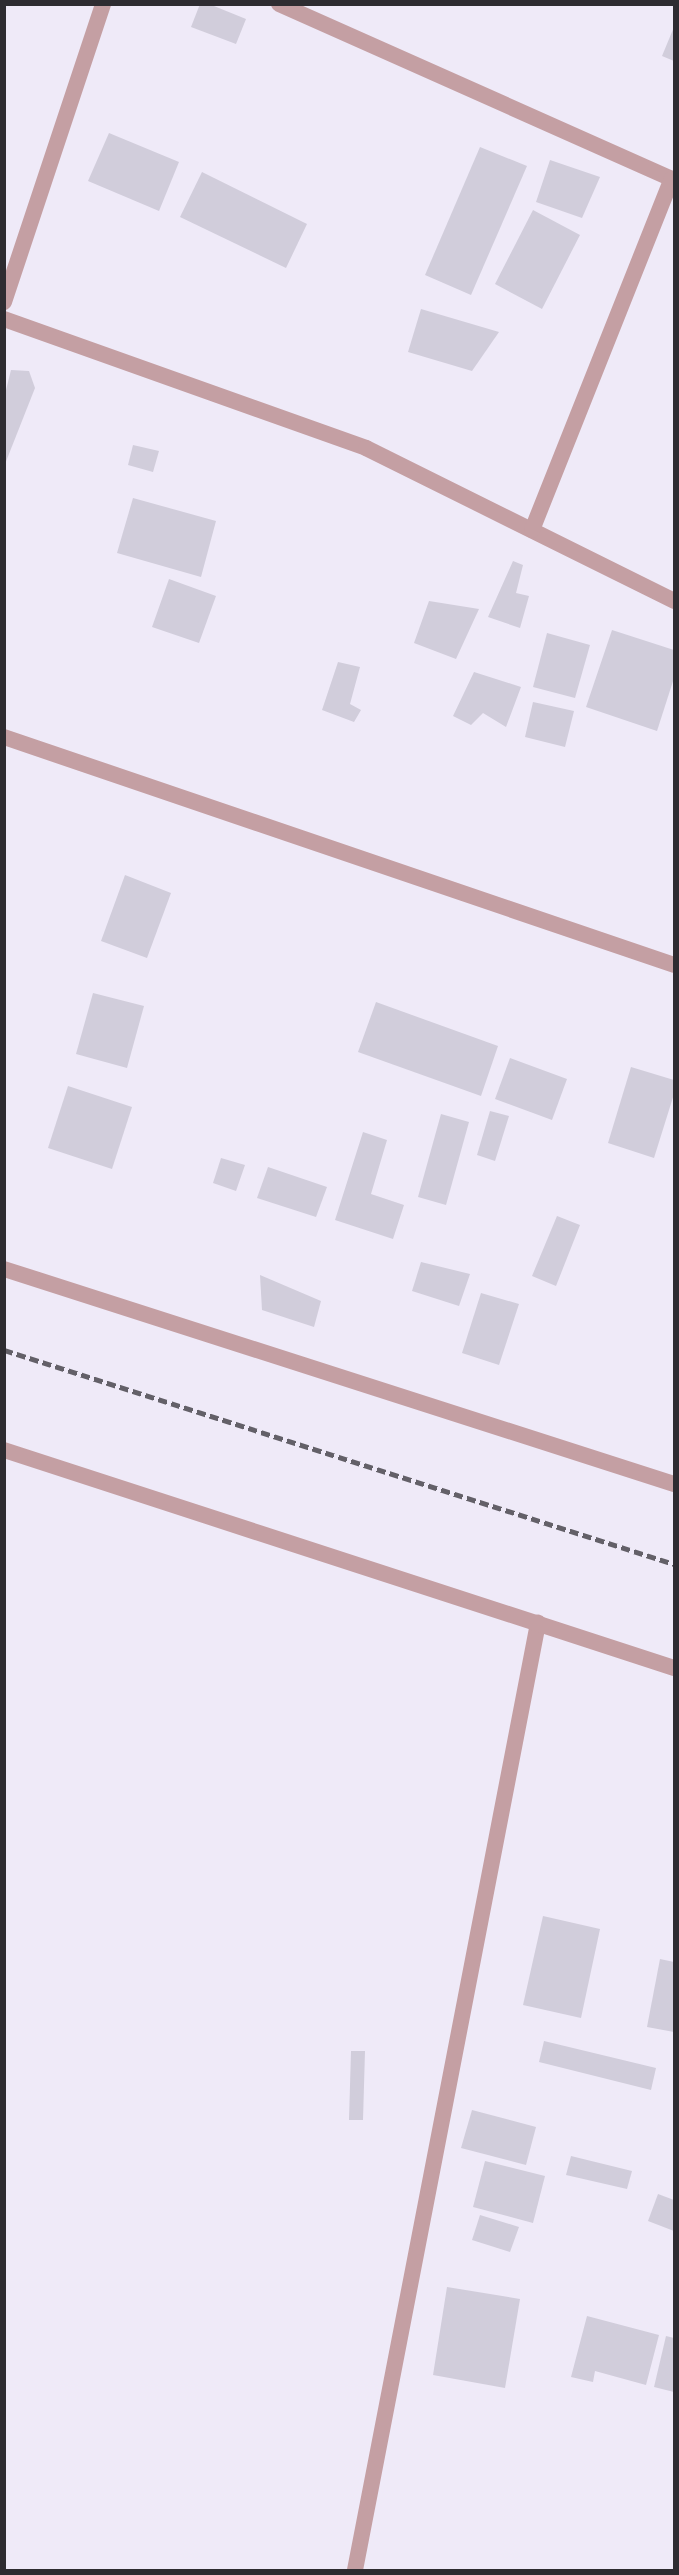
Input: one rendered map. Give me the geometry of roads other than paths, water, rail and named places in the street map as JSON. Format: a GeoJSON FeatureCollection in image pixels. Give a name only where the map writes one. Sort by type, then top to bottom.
{"type":"FeatureCollection","features":[{"type":"Feature","properties":{"kind":"street"},"geometry":{"type":"LineString","coordinates":[[4,302],[103,4]]}},
{"type":"Feature","properties":{"kind":"street"},"geometry":{"type":"LineString","coordinates":[[279,4],[673,180],[532,530]]}},
{"type":"Feature","properties":{"kind":"street"},"geometry":{"type":"LineString","coordinates":[[4,319],[366,448],[675,600]]}},
{"type":"Feature","properties":{"kind":"street"},"geometry":{"type":"LineString","coordinates":[[4,737],[675,965]]}},
{"type":"Feature","properties":{"kind":"street"},"geometry":{"type":"LineString","coordinates":[[4,1269],[675,1484]]}},
{"type":"Feature","properties":{"kind":"street"},"geometry":{"type":"LineString","coordinates":[[4,1450],[675,1668]]}},
{"type":"Feature","properties":{"kind":"street"},"geometry":{"type":"LineString","coordinates":[[355,2571],[538,1623]]}},
{"type":"Feature","properties":{"kind":"railway"},"geometry":{"type":"LineString","coordinates":[[4,1350],[674,1564]]}}]}
